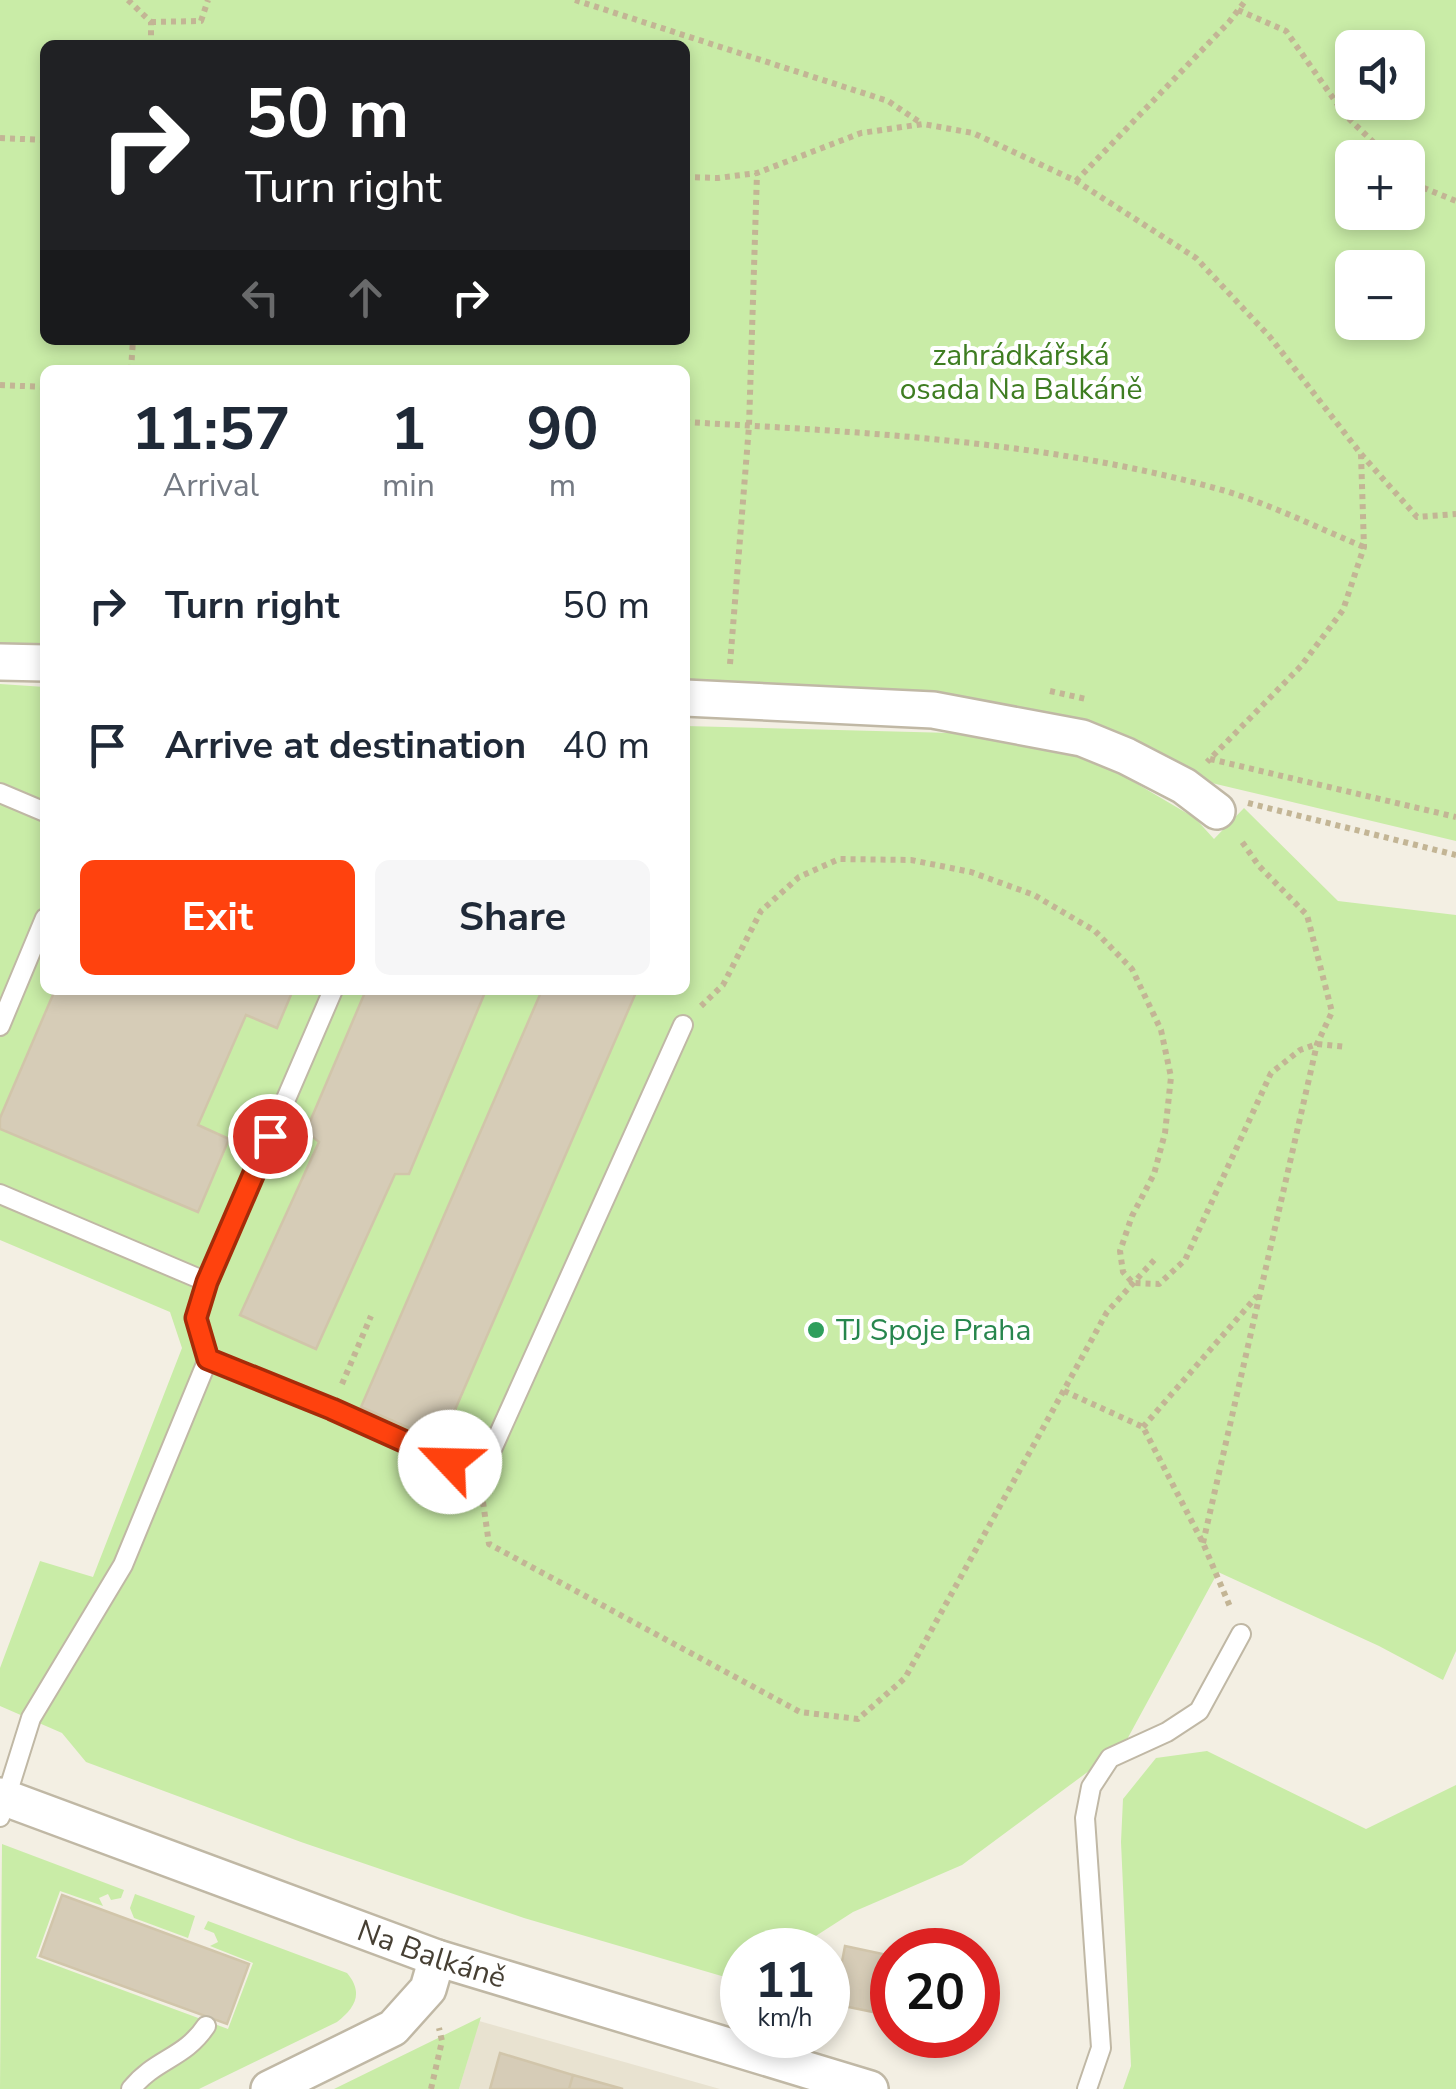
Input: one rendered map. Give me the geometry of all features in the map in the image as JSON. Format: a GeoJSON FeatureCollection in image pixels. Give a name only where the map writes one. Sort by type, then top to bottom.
{"type":"FeatureCollection","features":[{"type":"Feature","properties":{"kind":"street"},"geometry":{"type":"LineString","coordinates":[[0,662],[40,664]]}},
{"type":"Feature","properties":{"kind":"street"},"geometry":{"type":"LineString","coordinates":[[690,698],[933,710],[1082,738],[1184,786],[1216,812]]}},
{"type":"Feature","properties":{"kind":"street","name":"Na Balkáně"},"geometry":{"type":"LineString","coordinates":[[2,1804],[437,1958],[870,2089]]}},
{"type":"Feature","properties":{"kind":"street"},"geometry":{"type":"LineString","coordinates":[[269,2089],[393,2028],[428,1989],[437,1958]]}},
{"type":"Feature","properties":{"kind":"lane"},"geometry":{"type":"LineString","coordinates":[[0,792],[40,810]]}},
{"type":"Feature","properties":{"kind":"lane"},"geometry":{"type":"LineString","coordinates":[[0,1026],[40,930]]}},
{"type":"Feature","properties":{"kind":"lane"},"geometry":{"type":"LineString","coordinates":[[2,1804],[30,1718],[123,1565],[208,1359],[196,1318],[207,1282],[331,995]]}},
{"type":"Feature","properties":{"kind":"lane"},"geometry":{"type":"LineString","coordinates":[[208,1359],[332,1409],[480,1476],[683,1025]]}},
{"type":"Feature","properties":{"kind":"lane"},"geometry":{"type":"LineString","coordinates":[[0,1194],[207,1282]]}},
{"type":"Feature","properties":{"kind":"lane"},"geometry":{"type":"LineString","coordinates":[[1087,2089],[1101,2048],[1085,1818],[1092,1787],[1110,1758],[1166,1732],[1199,1711],[1241,1634]]}},
{"type":"Feature","properties":{"kind":"lane"},"geometry":{"type":"LineString","coordinates":[[132,2089],[146,2071],[194,2045],[206,2026]]}},
{"type":"Feature","properties":{"kind":"path"},"geometry":{"type":"LineString","coordinates":[[128,0],[152,22],[200,22],[208,0]]}},
{"type":"Feature","properties":{"kind":"path"},"geometry":{"type":"LineString","coordinates":[[575,0],[888,101],[923,124]]}},
{"type":"Feature","properties":{"kind":"path"},"geometry":{"type":"LineString","coordinates":[[1076,181],[1230,22],[1246,0]]}},
{"type":"Feature","properties":{"kind":"path"},"geometry":{"type":"LineString","coordinates":[[1238,10],[1286,31],[1345,114],[1372,140]]}},
{"type":"Feature","properties":{"kind":"path"},"geometry":{"type":"LineString","coordinates":[[150,40],[152,22]]}},
{"type":"Feature","properties":{"kind":"path"},"geometry":{"type":"LineString","coordinates":[[690,176],[757,174],[861,133],[923,124],[973,133],[1076,181],[1196,258],[1270,337],[1361,454],[1417,517],[1456,514]]}},
{"type":"Feature","properties":{"kind":"path"},"geometry":{"type":"LineString","coordinates":[[0,138],[40,140]]}},
{"type":"Feature","properties":{"kind":"path"},"geometry":{"type":"LineString","coordinates":[[728,700],[749,426],[757,174]]}},
{"type":"Feature","properties":{"kind":"path"},"geometry":{"type":"LineString","coordinates":[[1425,188],[1456,201]]}},
{"type":"Feature","properties":{"kind":"path"},"geometry":{"type":"LineString","coordinates":[[0,385],[40,388]]}},
{"type":"Feature","properties":{"kind":"path"},"geometry":{"type":"LineString","coordinates":[[690,422],[959,441],[1125,467],[1225,491],[1364,547]]}},
{"type":"Feature","properties":{"kind":"path"},"geometry":{"type":"LineString","coordinates":[[1184,786],[1199,780],[1208,759],[1302,666],[1343,610],[1364,547],[1361,454]]}},
{"type":"Feature","properties":{"kind":"path"},"geometry":{"type":"LineString","coordinates":[[1184,786],[1456,855]]}},
{"type":"Feature","properties":{"kind":"path"},"geometry":{"type":"LineString","coordinates":[[1203,1543],[1317,1044],[1332,1012],[1307,915],[1259,866],[1216,812]]}},
{"type":"Feature","properties":{"kind":"path"},"geometry":{"type":"LineString","coordinates":[[683,1025],[723,984],[762,911],[799,878],[839,859],[911,860],[971,872],[1034,895],[1095,932],[1132,969],[1161,1030],[1170,1077],[1165,1132],[1154,1174],[1132,1216],[1120,1251],[1123,1272],[1133,1283],[1159,1284],[1184,1260],[1270,1073],[1300,1050],[1317,1044],[1346,1047]]}},
{"type":"Feature","properties":{"kind":"path"},"geometry":{"type":"LineString","coordinates":[[480,1476],[490,1544],[800,1712],[858,1720],[904,1678],[1106,1312],[1156,1258]]}},
{"type":"Feature","properties":{"kind":"path"},"geometry":{"type":"LineString","coordinates":[[1142,1428],[1260,1293]]}},
{"type":"Feature","properties":{"kind":"path"},"geometry":{"type":"LineString","coordinates":[[332,1409],[371,1316]]}},
{"type":"Feature","properties":{"kind":"path"},"geometry":{"type":"LineString","coordinates":[[1064,1390],[1142,1428],[1203,1543],[1241,1634]]}},
{"type":"Feature","properties":{"kind":"shaded area"},"geometry":{"type":"Polygon","coordinates":[[[479,2021],[720,2089],[459,2089],[479,2021]]]}},
{"type":"Feature","properties":{"kind":"green space","name":"zahrádkářská osada Na Balkáně"},"geometry":{"type":"Polygon","coordinates":[[[0,0],[1456,0],[1456,841],[1199,780],[1085,723],[690,684],[690,365],[40,365],[40,652],[0,649],[0,0]]]}},
{"type":"Feature","properties":{"kind":"green space","name":"TJ Spoje Praha"},"geometry":{"type":"Polygon","coordinates":[[[0,684],[40,687],[40,995],[690,995],[690,726],[1024,735],[1088,755],[1195,818],[1214,839],[1244,808],[1338,901],[1456,915],[1456,1651],[1443,1680],[1218,1572],[1124,1745],[962,1865],[853,1912],[828,1928],[720,1928],[720,1976],[524,1918],[301,1842],[86,1762],[62,1733],[0,1706],[0,1668],[40,1561],[93,1577],[182,1348],[170,1312],[0,1240],[0,684]]]}},
{"type":"Feature","properties":{"kind":"green space"},"geometry":{"type":"Polygon","coordinates":[[[1207,1751],[1366,1829],[1456,1785],[1456,2089],[1123,2089],[1131,2066],[1121,1842],[1123,1799],[1156,1758],[1207,1751]]]}},
{"type":"Feature","properties":{"kind":"green space"},"geometry":{"type":"Polygon","coordinates":[[[2,1844],[124,1890],[121,1898],[111,1900],[108,1894],[99,1898],[103,1906],[60,1891],[36,1958],[228,2029],[253,1963],[210,1946],[218,1942],[214,1933],[204,1929],[208,1921],[347,1973],[355,1987],[353,2006],[337,2022],[199,2089],[0,2089],[2,1844]]]}},
{"type":"Feature","properties":{"kind":"green space"},"geometry":{"type":"Polygon","coordinates":[[[135,1894],[195,1916],[188,1938],[134,1918],[130,1908],[135,1894]]]}},
{"type":"Feature","properties":{"kind":"green space"},"geometry":{"type":"Polygon","coordinates":[[[481,2017],[459,2089],[334,2089],[481,2017]]]}},
{"type":"Feature","properties":{"kind":"building"},"geometry":{"type":"Polygon","coordinates":[[[53,995],[291,995],[277,1028],[246,1015],[198,1125],[229,1139],[198,1212],[0,1129],[0,1118],[53,995]]]}},
{"type":"Feature","properties":{"kind":"building"},"geometry":{"type":"Polygon","coordinates":[[[364,995],[484,995],[409,1174],[395,1174],[316,1349],[240,1315],[319,1142],[306,1131],[364,995]]]}},
{"type":"Feature","properties":{"kind":"building"},"geometry":{"type":"Polygon","coordinates":[[[540,995],[635,995],[441,1442],[361,1407],[540,995]]]}},
{"type":"Feature","properties":{"kind":"building"},"geometry":{"type":"Polygon","coordinates":[[[62,1895],[249,1964],[227,2024],[40,1956],[62,1895]]]}},
{"type":"Feature","properties":{"kind":"building"},"geometry":{"type":"Polygon","coordinates":[[[850,1947],[870,1951],[870,2011],[850,2007],[850,1947]]]}},
{"type":"Feature","properties":{"kind":"building"},"geometry":{"type":"Polygon","coordinates":[[[500,2053],[573,2075],[569,2089],[490,2089],[500,2053]]]}},
{"type":"Feature","properties":{"kind":"building"},"geometry":{"type":"Polygon","coordinates":[[[573,2075],[623,2089],[569,2089],[573,2075]]]}},
{"type":"Feature","properties":{"kind":"place","name":"TJ Spoje Praha"},"geometry":{"type":"Point","coordinates":[816,1330]}},
{"type":"Feature","properties":{"kind":"route"},"geometry":{"type":"LineString","coordinates":[[270,1136],[207,1282],[196,1318],[208,1359],[450,1462]]}}]}
